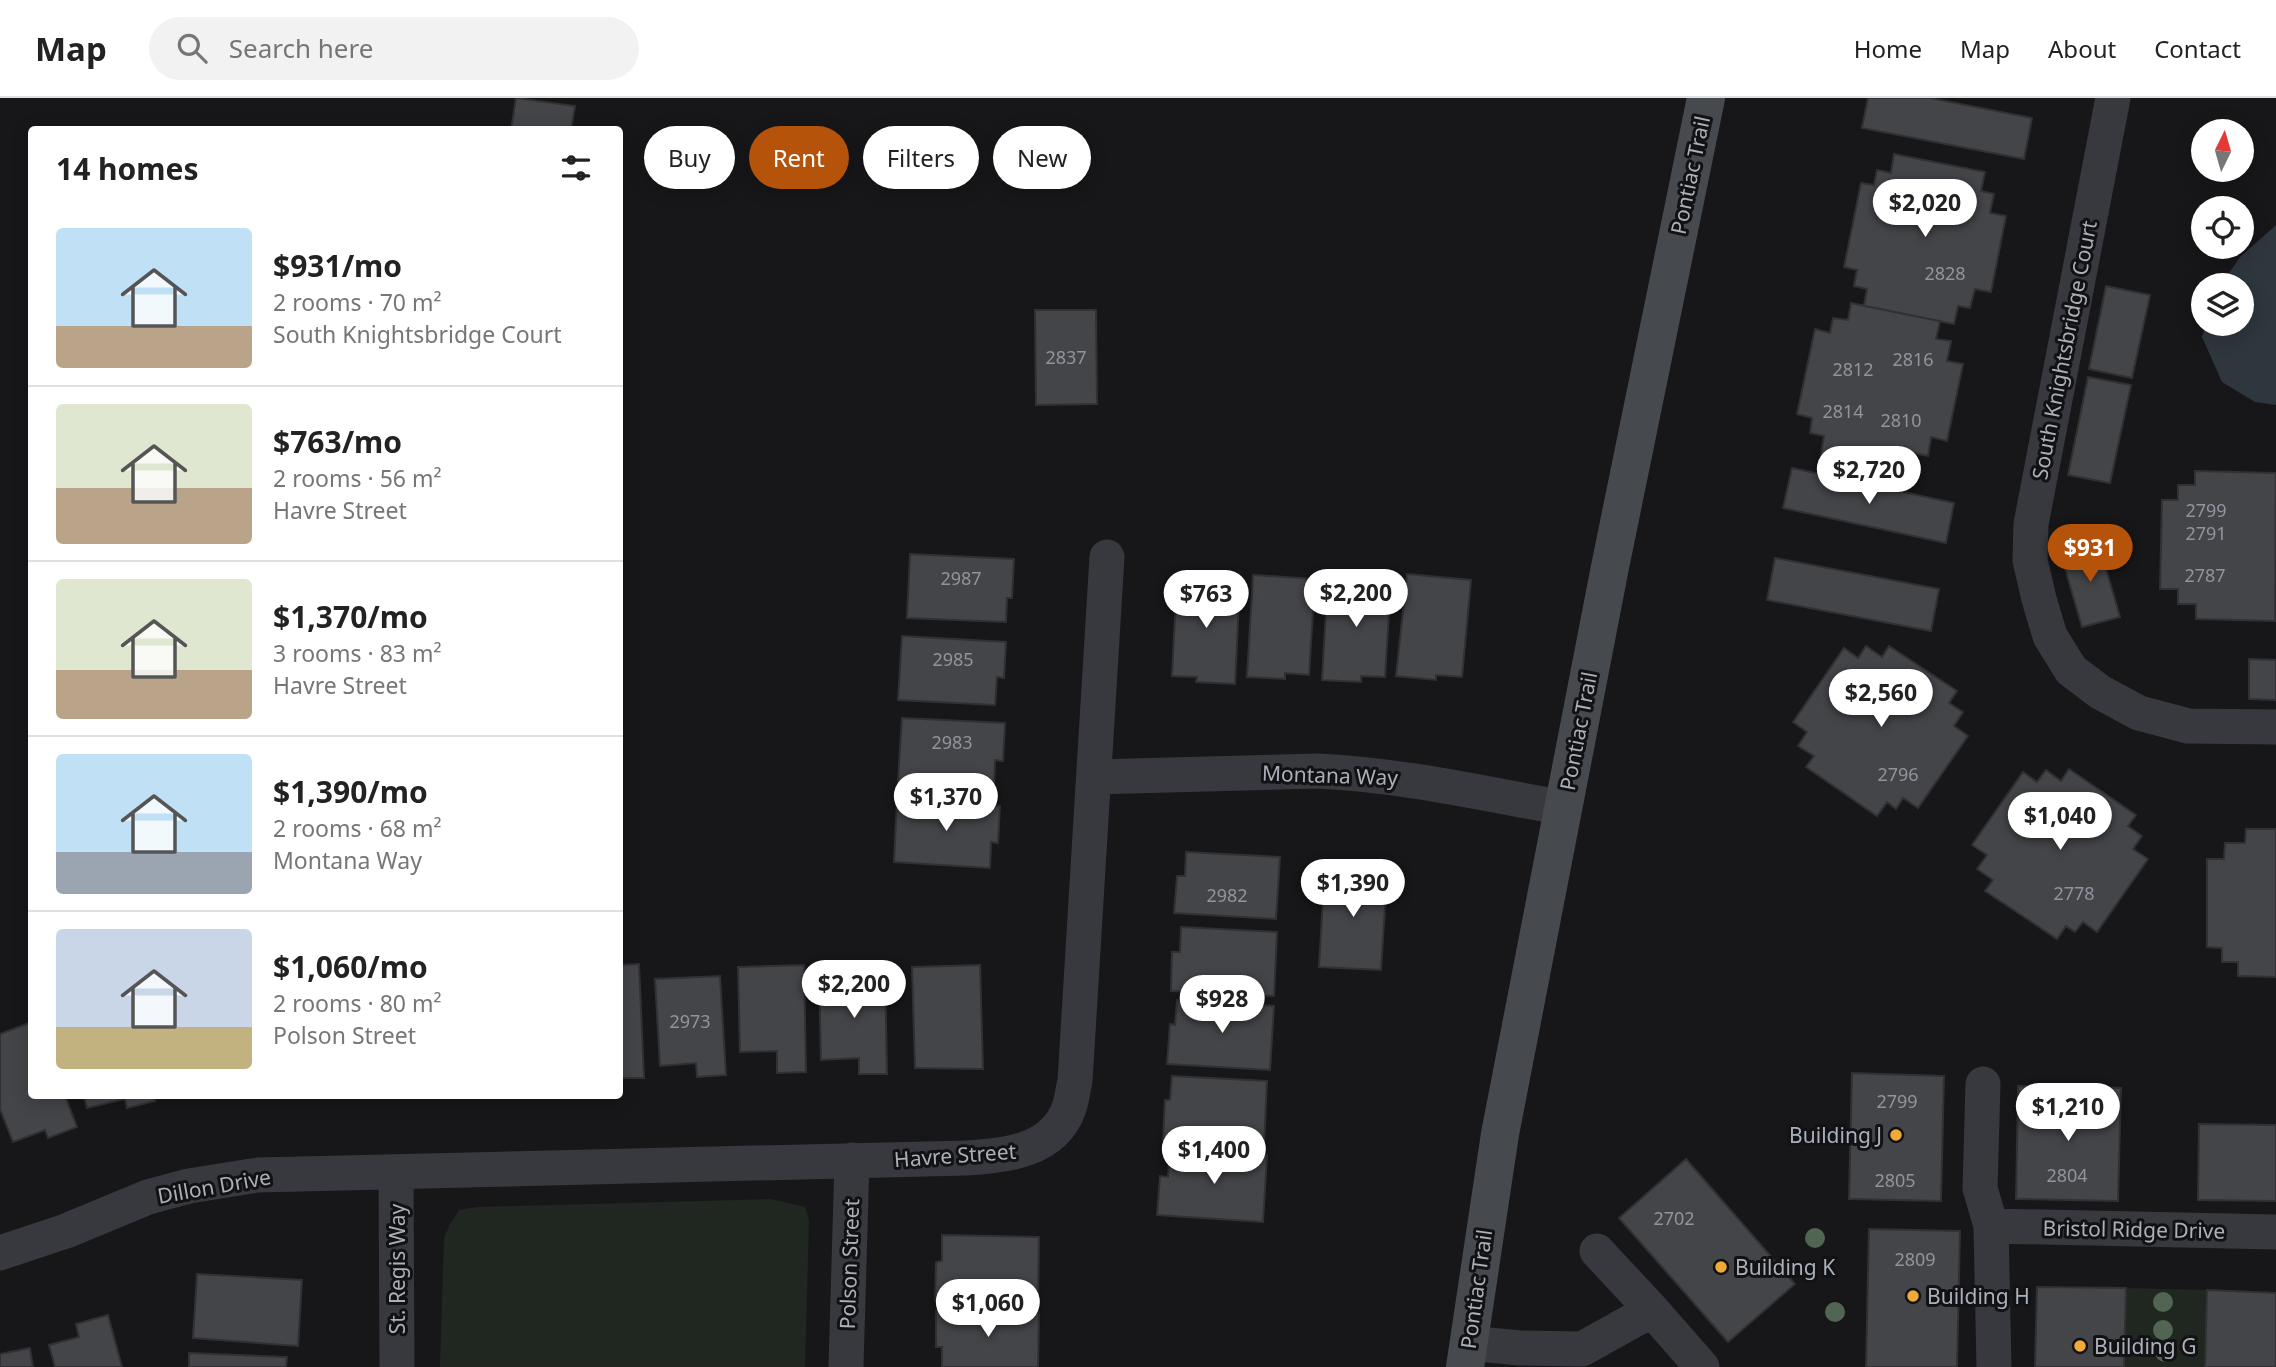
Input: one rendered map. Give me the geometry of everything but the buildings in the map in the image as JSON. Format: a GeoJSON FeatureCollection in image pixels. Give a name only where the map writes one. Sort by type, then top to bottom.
{"type":"FeatureCollection","features":[{"type":"Feature","properties":{"kind":"main road","name":"Pontiac Trail"},"geometry":{"type":"LineString","coordinates":[[1467,1355],[1500,1134],[1609,567],[1706,98]]}},
{"type":"Feature","properties":{"kind":"street","name":"South Knightsbridge Court"},"geometry":{"type":"LineString","coordinates":[[2113,98],[2031,524],[2030,560],[2039,599],[2050,636],[2071,670],[2100,692],[2129,708],[2188,726],[2276,727]]}},
{"type":"Feature","properties":{"kind":"street","name":"Havre Street"},"geometry":{"type":"LineString","coordinates":[[396,1172],[1005,1156],[1025,1151],[1054,1131],[1069,1107],[1075,1081],[1107,557]]}},
{"type":"Feature","properties":{"kind":"street","name":"Montana Way"},"geometry":{"type":"LineString","coordinates":[[1094,776],[1318,771],[1353,773],[1405,778],[1564,808]]}},
{"type":"Feature","properties":{"kind":"street"},"geometry":{"type":"LineString","coordinates":[[1983,1084],[1980,1188],[1991,1226],[1994,1367]]}},
{"type":"Feature","properties":{"kind":"street","name":"Polson Street"},"geometry":{"type":"LineString","coordinates":[[846,1367],[852,1160]]}},
{"type":"Feature","properties":{"kind":"street","name":"Dillon Drive"},"geometry":{"type":"LineString","coordinates":[[0,1252],[66,1231],[148,1197],[190,1186],[258,1175],[396,1172]]}},
{"type":"Feature","properties":{"kind":"street","name":"St. Regis Way"},"geometry":{"type":"LineString","coordinates":[[396,1172],[397,1367]]}},
{"type":"Feature","properties":{"kind":"street","name":"Bristol Ridge Drive"},"geometry":{"type":"LineString","coordinates":[[1991,1226],[2276,1233]]}},
{"type":"Feature","properties":{"kind":"street"},"geometry":{"type":"LineString","coordinates":[[1597,1251],[1702,1367]]}},
{"type":"Feature","properties":{"kind":"street"},"geometry":{"type":"LineString","coordinates":[[1467,1355],[1520,1348],[1582,1349],[1652,1310]]}},
{"type":"Feature","properties":{"kind":"shaded area"},"geometry":{"type":"Polygon","coordinates":[[[2276,225],[2276,405],[2255,402],[2222,382],[2202,337],[2254,336],[2254,273],[2229,273],[2239,259],[2254,259],[2254,245],[2276,225]]]}},
{"type":"Feature","properties":{"kind":"shaded area"},"geometry":{"type":"Polygon","coordinates":[[[771,1199],[805,1207],[809,1220],[805,1367],[440,1367],[444,1238],[459,1210],[477,1207],[771,1199]]]}},
{"type":"Feature","properties":{"kind":"shaded area"},"geometry":{"type":"Polygon","coordinates":[[[2126,1288],[2207,1290],[2205,1367],[2124,1367],[2126,1288]]]}},
{"type":"Feature","properties":{"kind":"place","name":"Building J"},"geometry":{"type":"Point","coordinates":[1896,1135]}},
{"type":"Feature","properties":{"kind":"place","name":"Building K"},"geometry":{"type":"Point","coordinates":[1721,1267]}},
{"type":"Feature","properties":{"kind":"place","name":"Building H"},"geometry":{"type":"Point","coordinates":[1913,1296]}},
{"type":"Feature","properties":{"kind":"place","name":"Building G"},"geometry":{"type":"Point","coordinates":[2080,1346]}}]}
